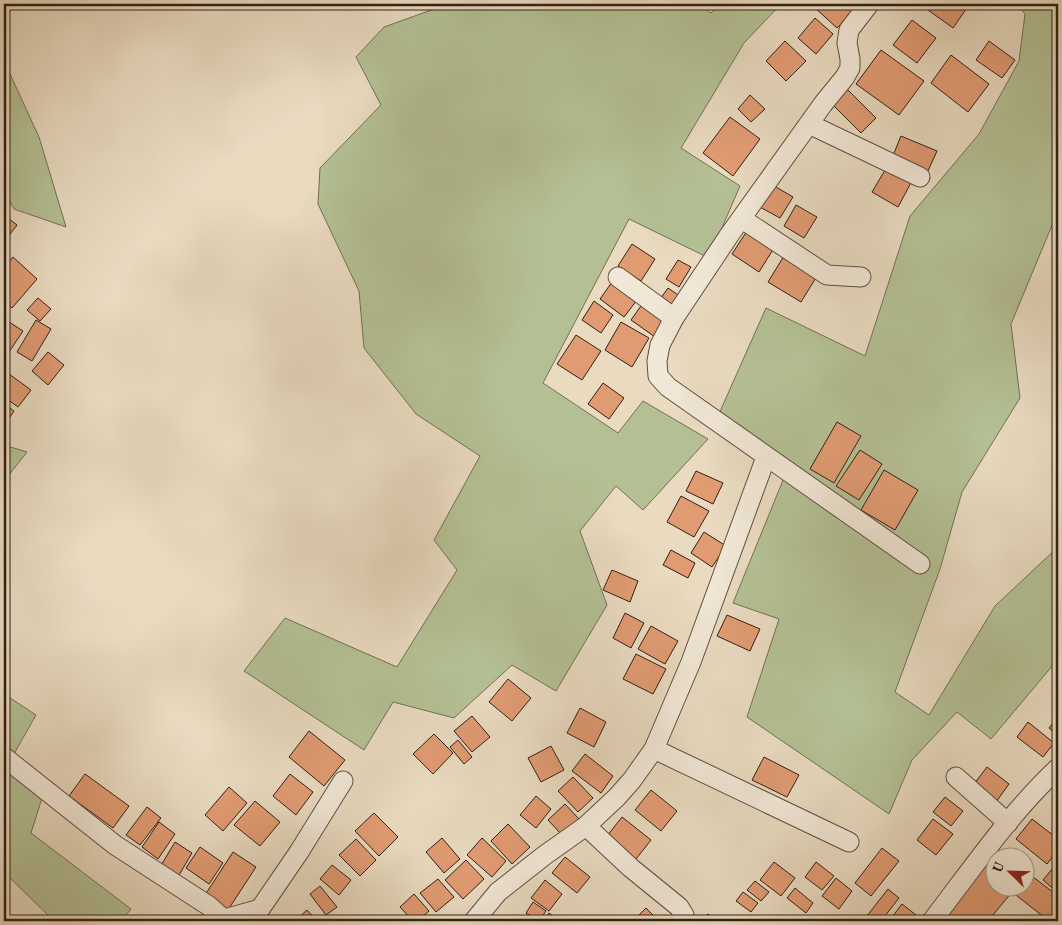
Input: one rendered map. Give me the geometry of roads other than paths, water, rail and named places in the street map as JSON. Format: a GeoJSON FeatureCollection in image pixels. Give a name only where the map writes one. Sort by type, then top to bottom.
{"type":"FeatureCollection","features":[{"type":"Feature","properties":{"kind":"street"},"geometry":{"type":"LineString","coordinates":[[869,4],[849,30],[847,42],[850,68],[730,234],[674,318],[660,345],[657,361],[658,376],[668,387],[920,564]]}},
{"type":"Feature","properties":{"kind":"street"},"geometry":{"type":"LineString","coordinates":[[809,124],[920,177]]}},
{"type":"Feature","properties":{"kind":"street"},"geometry":{"type":"LineString","coordinates":[[742,219],[826,275],[861,277]]}},
{"type":"Feature","properties":{"kind":"street"},"geometry":{"type":"LineString","coordinates":[[618,277],[674,318]]}},
{"type":"Feature","properties":{"kind":"street"},"geometry":{"type":"LineString","coordinates":[[474,921],[498,892],[586,826],[632,780],[654,749],[691,662],[766,457]]}},
{"type":"Feature","properties":{"kind":"street"},"geometry":{"type":"LineString","coordinates":[[654,749],[849,842]]}},
{"type":"Feature","properties":{"kind":"street"},"geometry":{"type":"LineString","coordinates":[[4,757],[115,846],[209,906],[219,915],[221,921],[263,915],[299,852],[343,782]]}},
{"type":"Feature","properties":{"kind":"street"},"geometry":{"type":"LineString","coordinates":[[932,921],[1008,823],[1043,782],[1058,768]]}},
{"type":"Feature","properties":{"kind":"street"},"geometry":{"type":"LineString","coordinates":[[956,777],[1008,823]]}},
{"type":"Feature","properties":{"kind":"street"},"geometry":{"type":"LineString","coordinates":[[586,826],[631,868],[679,906],[685,921]]}}]}
